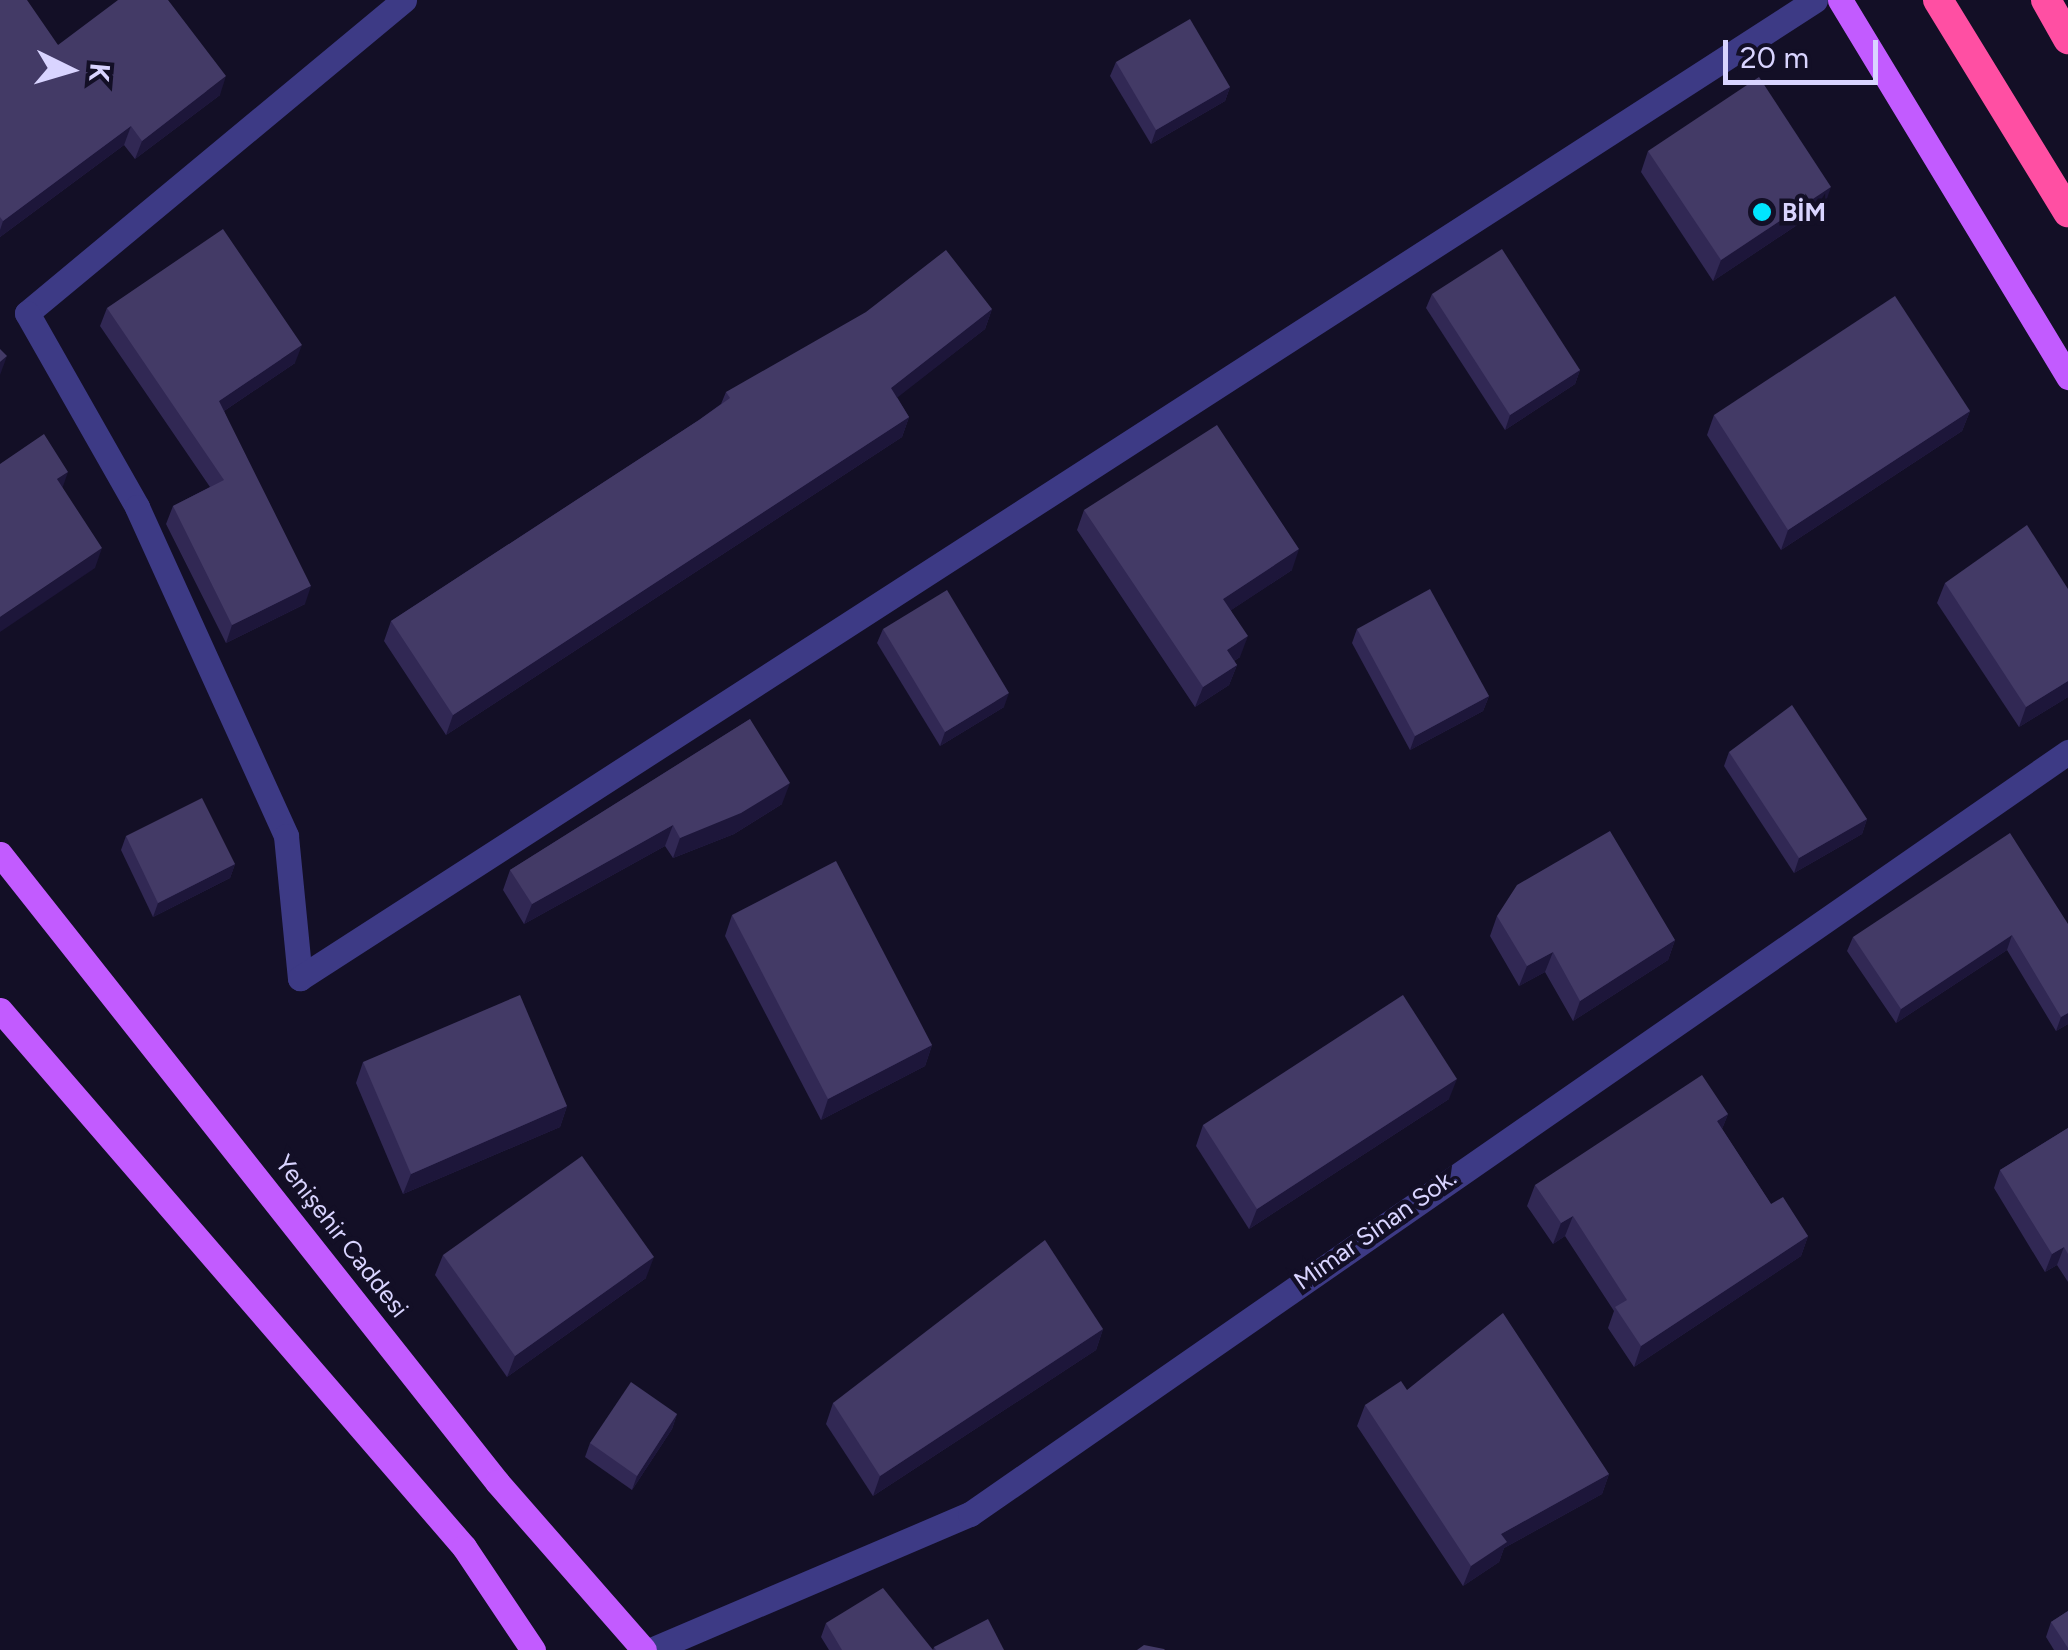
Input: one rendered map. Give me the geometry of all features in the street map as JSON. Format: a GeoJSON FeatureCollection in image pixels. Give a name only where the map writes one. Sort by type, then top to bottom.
{"type":"FeatureCollection","features":[{"type":"Feature","properties":{"kind":"highway"},"geometry":{"type":"LineString","coordinates":[[1938,0],[2068,212]]}},
{"type":"Feature","properties":{"kind":"highway"},"geometry":{"type":"LineString","coordinates":[[2046,0],[2068,38]]}},
{"type":"Feature","properties":{"kind":"main road"},"geometry":{"type":"LineString","coordinates":[[1840,0],[2068,377]]}},
{"type":"Feature","properties":{"kind":"main road","name":"Yenişehir Caddesi"},"geometry":{"type":"LineString","coordinates":[[0,854],[497,1482],[648,1650]]}},
{"type":"Feature","properties":{"kind":"main road"},"geometry":{"type":"LineString","coordinates":[[0,1010],[464,1547],[533,1650]]}},
{"type":"Feature","properties":{"kind":"street"},"geometry":{"type":"LineString","coordinates":[[404,0],[27,313],[136,507],[286,836],[300,978],[1814,0]]}},
{"type":"Feature","properties":{"kind":"street","name":"Mimar Sinan Sok."},"geometry":{"type":"LineString","coordinates":[[648,1650],[970,1514],[2068,752]]}},
{"type":"Feature","properties":{"kind":"building"},"geometry":{"type":"Polygon","coordinates":[[[0,0],[27,0],[58,45],[118,0],[168,0],[226,76],[142,141],[131,126],[3,221],[0,0]]]}},
{"type":"Feature","properties":{"kind":"building"},"geometry":{"type":"Polygon","coordinates":[[[1190,19],[1230,87],[1156,130],[1116,62],[1190,19]]]}},
{"type":"Feature","properties":{"kind":"building"},"geometry":{"type":"Polygon","coordinates":[[[1759,77],[1831,187],[1721,260],[1648,151],[1759,77]]]}},
{"type":"Feature","properties":{"kind":"building"},"geometry":{"type":"Polygon","coordinates":[[[223,229],[302,345],[219,401],[311,586],[232,625],[173,506],[224,480],[107,308],[223,229]]]}},
{"type":"Feature","properties":{"kind":"building"},"geometry":{"type":"Polygon","coordinates":[[[1502,249],[1580,370],[1510,415],[1432,294],[1502,249]]]}},
{"type":"Feature","properties":{"kind":"building"},"geometry":{"type":"Polygon","coordinates":[[[946,250],[992,309],[891,388],[909,417],[453,715],[391,621],[699,420],[730,398],[726,392],[866,312],[946,250]]]}},
{"type":"Feature","properties":{"kind":"building"},"geometry":{"type":"Polygon","coordinates":[[[1895,296],[1970,411],[1788,530],[1714,415],[1895,296]]]}},
{"type":"Feature","properties":{"kind":"building"},"geometry":{"type":"Polygon","coordinates":[[[1217,425],[1299,549],[1223,599],[1248,636],[1227,650],[1237,665],[1203,687],[1084,510],[1217,425]]]}},
{"type":"Feature","properties":{"kind":"building"},"geometry":{"type":"Polygon","coordinates":[[[44,434],[68,472],[57,479],[102,548],[0,617],[0,464],[44,434]]]}},
{"type":"Feature","properties":{"kind":"building"},"geometry":{"type":"Polygon","coordinates":[[[2027,525],[2068,589],[2068,681],[2026,707],[1945,583],[2027,525]]]}},
{"type":"Feature","properties":{"kind":"building"},"geometry":{"type":"Polygon","coordinates":[[[1430,589],[1489,696],[1415,736],[1357,629],[1430,589]]]}},
{"type":"Feature","properties":{"kind":"building"},"geometry":{"type":"Polygon","coordinates":[[[947,590],[1009,693],[945,732],[883,629],[947,590]]]}},
{"type":"Feature","properties":{"kind":"building"},"geometry":{"type":"Polygon","coordinates":[[[1792,705],[1867,819],[1799,858],[1729,752],[1792,705]]]}},
{"type":"Feature","properties":{"kind":"building"},"geometry":{"type":"Polygon","coordinates":[[[750,719],[790,783],[741,813],[680,838],[673,825],[532,904],[510,870],[750,719]]]}},
{"type":"Feature","properties":{"kind":"building"},"geometry":{"type":"Polygon","coordinates":[[[202,798],[235,864],[158,903],[126,836],[202,798]]]}},
{"type":"Feature","properties":{"kind":"building"},"geometry":{"type":"Polygon","coordinates":[[[1610,831],[1675,940],[1580,1001],[1553,952],[1527,966],[1497,916],[1517,885],[1610,831]]]}},
{"type":"Feature","properties":{"kind":"building"},"geometry":{"type":"Polygon","coordinates":[[[2010,833],[2068,924],[2068,1013],[2061,1017],[2012,935],[1901,1009],[1853,937],[2010,833]]]}},
{"type":"Feature","properties":{"kind":"building"},"geometry":{"type":"Polygon","coordinates":[[[836,861],[932,1045],[828,1099],[732,915],[836,861]]]}},
{"type":"Feature","properties":{"kind":"building"},"geometry":{"type":"Polygon","coordinates":[[[520,995],[567,1106],[411,1174],[363,1062],[520,995]]]}},
{"type":"Feature","properties":{"kind":"building"},"geometry":{"type":"Polygon","coordinates":[[[1403,995],[1457,1079],[1257,1209],[1203,1125],[1403,995]]]}},
{"type":"Feature","properties":{"kind":"building"},"geometry":{"type":"Polygon","coordinates":[[[1702,1075],[1728,1114],[1717,1121],[1771,1204],[1783,1197],[1808,1236],[1641,1346],[1615,1307],[1627,1300],[1573,1216],[1561,1223],[1535,1185],[1702,1075]]]}},
{"type":"Feature","properties":{"kind":"building"},"geometry":{"type":"Polygon","coordinates":[[[2068,1128],[2068,1254],[2064,1247],[2052,1254],[2000,1170],[2068,1128]]]}},
{"type":"Feature","properties":{"kind":"building"},"geometry":{"type":"Polygon","coordinates":[[[582,1156],[654,1257],[515,1356],[443,1255],[582,1156]]]}},
{"type":"Feature","properties":{"kind":"building"},"geometry":{"type":"Polygon","coordinates":[[[1045,1240],[1103,1329],[880,1476],[833,1403],[1045,1240]]]}},
{"type":"Feature","properties":{"kind":"building"},"geometry":{"type":"Polygon","coordinates":[[[1503,1313],[1609,1474],[1501,1534],[1507,1542],[1471,1566],[1365,1405],[1401,1381],[1407,1390],[1503,1313]]]}},
{"type":"Feature","properties":{"kind":"building"},"geometry":{"type":"Polygon","coordinates":[[[631,1382],[677,1414],[637,1476],[590,1443],[631,1382]]]}},
{"type":"Feature","properties":{"kind":"building"},"geometry":{"type":"Polygon","coordinates":[[[883,1588],[933,1650],[842,1650],[826,1623],[883,1588]]]}},
{"type":"Feature","properties":{"kind":"building"},"geometry":{"type":"Polygon","coordinates":[[[2068,1611],[2068,1648],[2051,1622],[2068,1611]]]}},
{"type":"Feature","properties":{"kind":"building"},"geometry":{"type":"Polygon","coordinates":[[[988,1619],[1004,1650],[934,1647],[988,1619]]]}},
{"type":"Feature","properties":{"kind":"building"},"geometry":{"type":"Polygon","coordinates":[[[1144,1645],[1164,1649],[1165,1650],[1137,1650],[1144,1645]]]}},
{"type":"Feature","properties":{"kind":"place","name":"BİM"},"geometry":{"type":"Point","coordinates":[1762,212]}}]}
